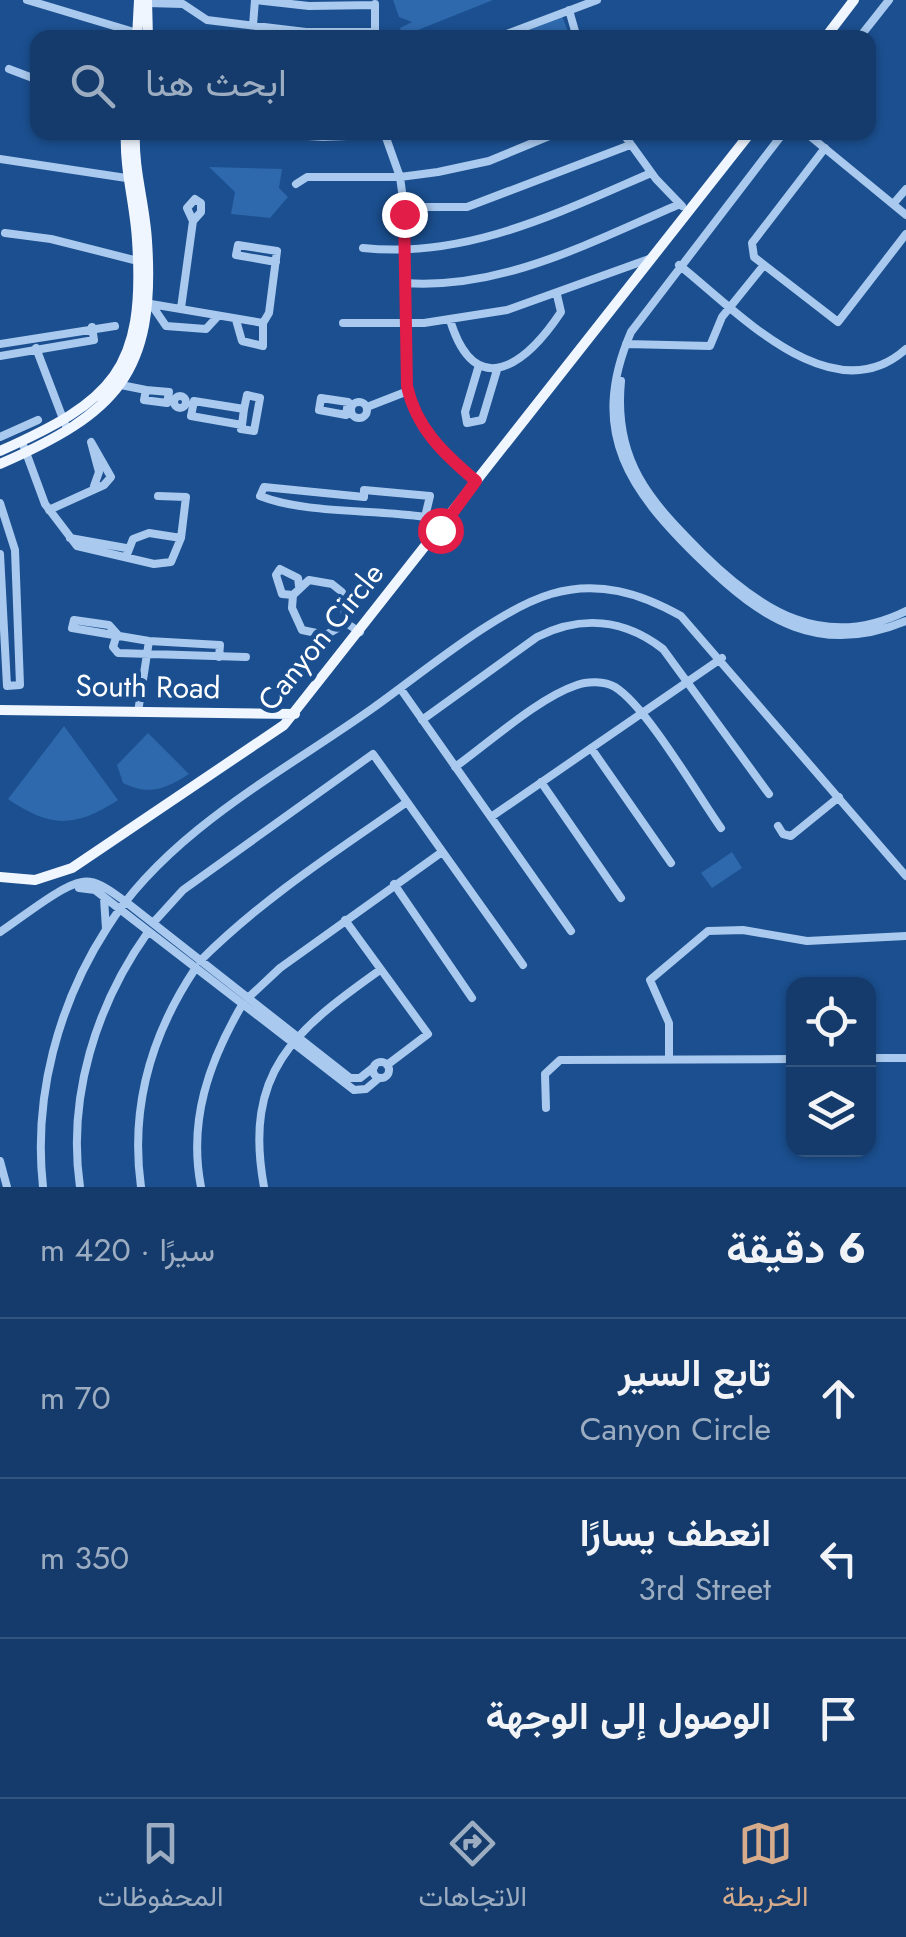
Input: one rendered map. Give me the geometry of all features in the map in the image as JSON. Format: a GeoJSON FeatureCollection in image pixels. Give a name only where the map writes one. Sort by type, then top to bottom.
{"type":"FeatureCollection","features":[{"type":"Feature","properties":{"kind":"main road"},"geometry":{"type":"LineString","coordinates":[[831,30],[854,0]]}},
{"type":"Feature","properties":{"kind":"main road"},"geometry":{"type":"LineString","coordinates":[[144,1],[145,30]]}},
{"type":"Feature","properties":{"kind":"main road"},"geometry":{"type":"LineString","coordinates":[[0,464],[24,447],[98,411],[121,385],[140,346],[143,261],[127,140]]}},
{"type":"Feature","properties":{"kind":"main road"},"geometry":{"type":"LineString","coordinates":[[133,179],[135,140]]}},
{"type":"Feature","properties":{"kind":"main road","name":"Canyon Circle"},"geometry":{"type":"LineString","coordinates":[[0,877],[35,880],[72,868],[254,748],[294,714],[653,261],[684,208],[744,140]]}},
{"type":"Feature","properties":{"kind":"main road"},"geometry":{"type":"LineString","coordinates":[[66,427],[113,379],[144,303]]}},
{"type":"Feature","properties":{"kind":"main road"},"geometry":{"type":"LineString","coordinates":[[0,451],[24,447]]}},
{"type":"Feature","properties":{"kind":"main road","name":"South Road"},"geometry":{"type":"LineString","coordinates":[[0,710],[294,714]]}},
{"type":"Feature","properties":{"kind":"street"},"geometry":{"type":"LineString","coordinates":[[26,0],[125,30]]}},
{"type":"Feature","properties":{"kind":"street"},"geometry":{"type":"LineString","coordinates":[[253,30],[255,0],[375,2],[375,30]]}},
{"type":"Feature","properties":{"kind":"street"},"geometry":{"type":"LineString","coordinates":[[517,30],[597,0]]}},
{"type":"Feature","properties":{"kind":"street"},"geometry":{"type":"LineString","coordinates":[[865,30],[889,0]]}},
{"type":"Feature","properties":{"kind":"street"},"geometry":{"type":"LineString","coordinates":[[144,1],[182,4],[207,20],[291,30]]}},
{"type":"Feature","properties":{"kind":"street"},"geometry":{"type":"LineString","coordinates":[[568,10],[574,30]]}},
{"type":"Feature","properties":{"kind":"street"},"geometry":{"type":"LineString","coordinates":[[9,68],[30,77]]}},
{"type":"Feature","properties":{"kind":"street"},"geometry":{"type":"LineString","coordinates":[[383,140],[400,177],[404,208],[408,391],[413,413],[426,432],[476,481]]}},
{"type":"Feature","properties":{"kind":"street"},"geometry":{"type":"LineString","coordinates":[[296,184],[307,177],[400,177],[489,162],[540,140]]}},
{"type":"Feature","properties":{"kind":"street"},"geometry":{"type":"LineString","coordinates":[[406,283],[453,283],[532,266],[684,208],[627,140]]}},
{"type":"Feature","properties":{"kind":"street"},"geometry":{"type":"LineString","coordinates":[[778,140],[678,265],[629,344],[614,398],[616,433],[634,486],[654,514],[741,599],[775,620],[805,631],[837,634],[878,630],[906,620]]}},
{"type":"Feature","properties":{"kind":"street"},"geometry":{"type":"LineString","coordinates":[[815,140],[906,214]]}},
{"type":"Feature","properties":{"kind":"street"},"geometry":{"type":"LineString","coordinates":[[404,208],[467,207],[630,145]]}},
{"type":"Feature","properties":{"kind":"street"},"geometry":{"type":"LineString","coordinates":[[825,148],[752,244],[752,254],[838,322],[906,234]]}},
{"type":"Feature","properties":{"kind":"street"},"geometry":{"type":"LineString","coordinates":[[0,158],[133,179]]}},
{"type":"Feature","properties":{"kind":"street"},"geometry":{"type":"LineString","coordinates":[[363,248],[456,246],[504,232],[651,173]]}},
{"type":"Feature","properties":{"kind":"street"},"geometry":{"type":"LineString","coordinates":[[894,203],[906,189]]}},
{"type":"Feature","properties":{"kind":"street"},"geometry":{"type":"LineString","coordinates":[[181,308],[194,221]]}},
{"type":"Feature","properties":{"kind":"street"},"geometry":{"type":"LineString","coordinates":[[5,233],[51,239],[143,261]]}},
{"type":"Feature","properties":{"kind":"street"},"geometry":{"type":"LineString","coordinates":[[236,320],[242,342],[263,346],[263,322],[269,312],[276,262],[277,251],[238,244],[236,255],[276,262]]}},
{"type":"Feature","properties":{"kind":"street"},"geometry":{"type":"LineString","coordinates":[[344,323],[450,320],[557,296],[648,258],[653,261]]}},
{"type":"Feature","properties":{"kind":"street"},"geometry":{"type":"LineString","coordinates":[[629,344],[710,346],[731,306],[764,264]]}},
{"type":"Feature","properties":{"kind":"street"},"geometry":{"type":"LineString","coordinates":[[678,265],[796,356],[818,366],[863,368],[906,349]]}},
{"type":"Feature","properties":{"kind":"street"},"geometry":{"type":"LineString","coordinates":[[615,271],[630,271],[632,286]]}},
{"type":"Feature","properties":{"kind":"street"},"geometry":{"type":"LineString","coordinates":[[450,320],[464,352],[480,365],[496,370],[521,361],[554,323],[561,312],[557,296]]}},
{"type":"Feature","properties":{"kind":"street"},"geometry":{"type":"LineString","coordinates":[[144,303],[263,322]]}},
{"type":"Feature","properties":{"kind":"street"},"geometry":{"type":"LineString","coordinates":[[144,303],[166,326],[206,329],[218,316]]}},
{"type":"Feature","properties":{"kind":"street"},"geometry":{"type":"LineString","coordinates":[[0,344],[115,326]]}},
{"type":"Feature","properties":{"kind":"street"},"geometry":{"type":"LineString","coordinates":[[0,356],[94,340],[92,327]]}},
{"type":"Feature","properties":{"kind":"street"},"geometry":{"type":"LineString","coordinates":[[73,330],[75,344]]}},
{"type":"Feature","properties":{"kind":"street"},"geometry":{"type":"LineString","coordinates":[[33,340],[66,427]]}},
{"type":"Feature","properties":{"kind":"street"},"geometry":{"type":"LineString","coordinates":[[629,344],[620,397],[621,430],[631,462],[655,506],[736,586],[772,611],[815,624],[869,624],[906,612]]}},
{"type":"Feature","properties":{"kind":"street"},"geometry":{"type":"LineString","coordinates":[[480,365],[465,412],[467,423],[482,420],[496,370]]}},
{"type":"Feature","properties":{"kind":"street"},"geometry":{"type":"LineString","coordinates":[[121,385],[146,390],[144,400],[167,404],[171,399],[177,407],[194,400],[244,409]]}},
{"type":"Feature","properties":{"kind":"street"},"geometry":{"type":"LineString","coordinates":[[349,408],[358,418],[366,415],[367,407],[408,391]]}},
{"type":"Feature","properties":{"kind":"street"},"geometry":{"type":"LineString","coordinates":[[247,396],[260,398],[254,431],[241,428],[244,409],[247,396]]}},
{"type":"Feature","properties":{"kind":"street"},"geometry":{"type":"LineString","coordinates":[[189,404],[191,416],[242,425]]}},
{"type":"Feature","properties":{"kind":"street"},"geometry":{"type":"LineString","coordinates":[[0,437],[38,420]]}},
{"type":"Feature","properties":{"kind":"street"},"geometry":{"type":"LineString","coordinates":[[49,510],[94,486],[104,486],[111,477],[92,442],[99,472],[94,486]]}},
{"type":"Feature","properties":{"kind":"street"},"geometry":{"type":"LineString","coordinates":[[24,447],[49,510],[76,546],[171,562],[181,538],[186,497],[158,496]]}},
{"type":"Feature","properties":{"kind":"street"},"geometry":{"type":"LineString","coordinates":[[425,517],[430,496],[364,490],[364,497],[264,486],[260,496],[292,509],[322,506],[425,517],[440,530]]}},
{"type":"Feature","properties":{"kind":"street"},"geometry":{"type":"LineString","coordinates":[[0,503],[4,540],[14,550],[20,685],[7,686],[0,554]]}},
{"type":"Feature","properties":{"kind":"street"},"geometry":{"type":"LineString","coordinates":[[126,553],[133,539],[148,532],[181,538]]}},
{"type":"Feature","properties":{"kind":"street"},"geometry":{"type":"LineString","coordinates":[[292,595],[282,594],[276,575],[280,569],[298,582],[332,584],[342,592],[346,622],[360,632]]}},
{"type":"Feature","properties":{"kind":"street"},"geometry":{"type":"LineString","coordinates":[[298,582],[292,608],[302,630],[326,635],[346,622]]}},
{"type":"Feature","properties":{"kind":"street"},"geometry":{"type":"LineString","coordinates":[[43,1187],[41,1133],[55,1040],[74,987],[106,929],[140,883],[183,843],[520,607],[571,589],[612,588],[654,601],[681,616],[722,658],[906,876]]}},
{"type":"Feature","properties":{"kind":"street"},"geometry":{"type":"LineString","coordinates":[[117,634],[109,626],[74,620],[72,628],[148,641],[220,645],[219,657]]}},
{"type":"Feature","properties":{"kind":"street"},"geometry":{"type":"LineString","coordinates":[[422,720],[537,637],[557,628],[589,622],[611,623],[644,634],[690,680],[770,794]]}},
{"type":"Feature","properties":{"kind":"street"},"geometry":{"type":"LineString","coordinates":[[117,634],[113,647],[118,653],[246,657]]}},
{"type":"Feature","properties":{"kind":"street"},"geometry":{"type":"LineString","coordinates":[[138,712],[148,641]]}},
{"type":"Feature","properties":{"kind":"street"},"geometry":{"type":"LineString","coordinates":[[200,657],[204,642]]}},
{"type":"Feature","properties":{"kind":"street"},"geometry":{"type":"LineString","coordinates":[[491,817],[722,658]]}},
{"type":"Feature","properties":{"kind":"street"},"geometry":{"type":"LineString","coordinates":[[455,766],[577,685],[589,682],[616,687],[640,714],[721,828]]}},
{"type":"Feature","properties":{"kind":"street"},"geometry":{"type":"LineString","coordinates":[[400,688],[571,930]]}},
{"type":"Feature","properties":{"kind":"street"},"geometry":{"type":"LineString","coordinates":[[591,748],[670,862]]}},
{"type":"Feature","properties":{"kind":"street"},"geometry":{"type":"LineString","coordinates":[[153,923],[183,890],[373,754],[523,965]]}},
{"type":"Feature","properties":{"kind":"street"},"geometry":{"type":"LineString","coordinates":[[541,782],[622,898]]}},
{"type":"Feature","properties":{"kind":"street"},"geometry":{"type":"LineString","coordinates":[[778,826],[782,834],[791,836],[839,797]]}},
{"type":"Feature","properties":{"kind":"street"},"geometry":{"type":"LineString","coordinates":[[141,1187],[136,1158],[146,1073],[174,1000],[197,965],[300,876],[408,802]]}},
{"type":"Feature","properties":{"kind":"street"},"geometry":{"type":"LineString","coordinates":[[201,1187],[197,1118],[220,1042],[245,1002],[345,920],[442,852]]}},
{"type":"Feature","properties":{"kind":"street"},"geometry":{"type":"LineString","coordinates":[[0,932],[82,882],[122,891],[140,883]]}},
{"type":"Feature","properties":{"kind":"street"},"geometry":{"type":"LineString","coordinates":[[394,884],[472,998]]}},
{"type":"Feature","properties":{"kind":"street"},"geometry":{"type":"LineString","coordinates":[[64,890],[84,887],[153,923],[197,965]]}},
{"type":"Feature","properties":{"kind":"street"},"geometry":{"type":"LineString","coordinates":[[105,888],[148,932],[350,1078],[360,1078],[374,1066],[387,1065],[428,1034],[345,920]]}},
{"type":"Feature","properties":{"kind":"street"},"geometry":{"type":"LineString","coordinates":[[104,898],[106,929]]}},
{"type":"Feature","properties":{"kind":"street"},"geometry":{"type":"LineString","coordinates":[[669,1058],[669,1023],[650,980],[708,931],[743,930],[807,941],[906,936]]}},
{"type":"Feature","properties":{"kind":"street"},"geometry":{"type":"LineString","coordinates":[[80,1187],[81,1091],[92,1047],[109,996],[148,932]]}},
{"type":"Feature","properties":{"kind":"street"},"geometry":{"type":"LineString","coordinates":[[264,1187],[258,1130],[265,1094],[294,1038],[380,970]]}},
{"type":"Feature","properties":{"kind":"street"},"geometry":{"type":"LineString","coordinates":[[294,1038],[354,1090],[366,1088],[388,1074],[387,1065]]}},
{"type":"Feature","properties":{"kind":"street"},"geometry":{"type":"LineString","coordinates":[[546,1108],[545,1074],[560,1060],[786,1058]]}},
{"type":"Feature","properties":{"kind":"street"},"geometry":{"type":"LineString","coordinates":[[876,1058],[906,1058]]}},
{"type":"Feature","properties":{"kind":"street"},"geometry":{"type":"LineString","coordinates":[[374,1066],[379,1078]]}},
{"type":"Feature","properties":{"kind":"street"},"geometry":{"type":"LineString","coordinates":[[0,1161],[7,1187]]}},
{"type":"Feature","properties":{"kind":"shaded area"},"geometry":{"type":"Polygon","coordinates":[[[393,0],[493,0],[418,30],[401,30],[412,22],[399,17],[393,0]]]}},
{"type":"Feature","properties":{"kind":"shaded area"},"geometry":{"type":"Polygon","coordinates":[[[562,16],[567,30],[525,30],[562,16]]]}},
{"type":"Feature","properties":{"kind":"shaded area"},"geometry":{"type":"Polygon","coordinates":[[[209,167],[282,169],[279,188],[288,197],[270,218],[231,214],[235,192],[209,167]]]}},
{"type":"Feature","properties":{"kind":"shaded area"},"geometry":{"type":"Polygon","coordinates":[[[64,726],[118,800],[89,816],[63,821],[37,815],[8,799],[64,726]]]}},
{"type":"Feature","properties":{"kind":"shaded area"},"geometry":{"type":"Polygon","coordinates":[[[148,733],[189,774],[157,789],[123,783],[117,765],[148,733]]]}},
{"type":"Feature","properties":{"kind":"shaded area"},"geometry":{"type":"Polygon","coordinates":[[[732,852],[742,868],[712,888],[701,873],[732,852]]]}},
{"type":"Feature","properties":{"kind":"route"},"geometry":{"type":"LineString","coordinates":[[404,214],[407,386],[413,413],[426,432],[476,481],[440,530]]}}]}
